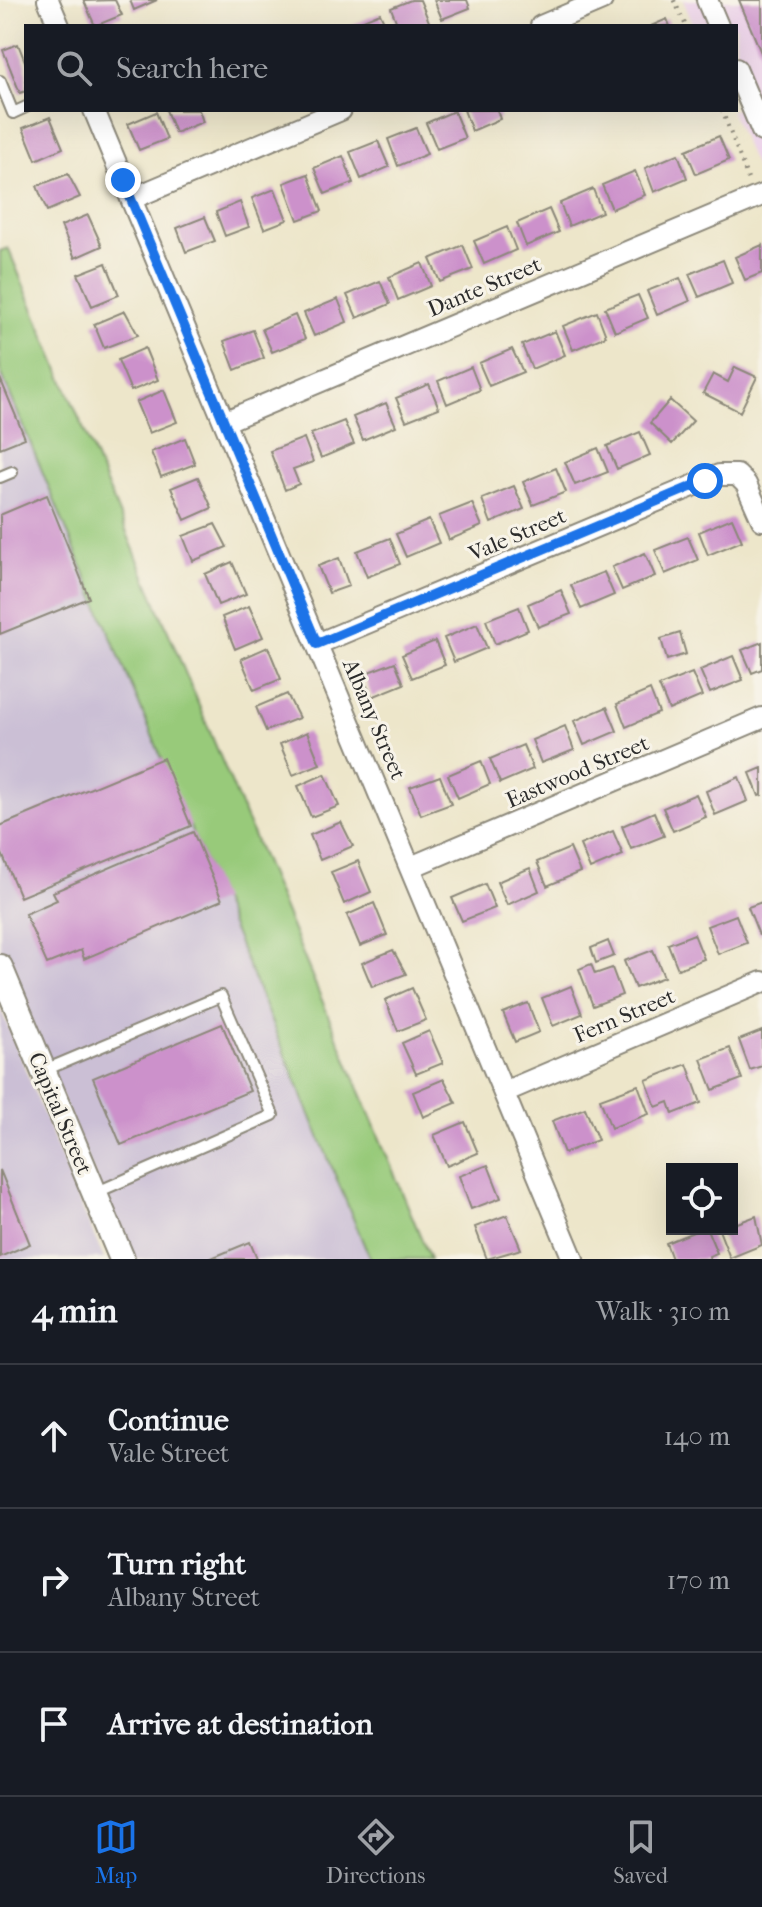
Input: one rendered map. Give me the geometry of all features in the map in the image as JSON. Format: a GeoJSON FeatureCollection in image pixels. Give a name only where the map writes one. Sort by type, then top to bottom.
{"type":"FeatureCollection","features":[{"type":"Feature","properties":{"kind":"street"},"geometry":{"type":"LineString","coordinates":[[48,0],[58,24]]}},
{"type":"Feature","properties":{"kind":"street"},"geometry":{"type":"LineString","coordinates":[[546,24],[602,0]]}},
{"type":"Feature","properties":{"kind":"street"},"geometry":{"type":"LineString","coordinates":[[707,0],[717,24]]}},
{"type":"Feature","properties":{"kind":"street"},"geometry":{"type":"LineString","coordinates":[[738,74],[762,131]]}},
{"type":"Feature","properties":{"kind":"street","name":"Albany Street"},"geometry":{"type":"LineString","coordinates":[[95,112],[573,1259]]}},
{"type":"Feature","properties":{"kind":"street"},"geometry":{"type":"LineString","coordinates":[[131,199],[336,112]]}},
{"type":"Feature","properties":{"kind":"street","name":"Dante Street"},"geometry":{"type":"LineString","coordinates":[[224,422],[755,187]]}},
{"type":"Feature","properties":{"kind":"street","name":"Vale Street"},"geometry":{"type":"LineString","coordinates":[[317,644],[719,475],[737,475],[746,484],[762,520]]}},
{"type":"Feature","properties":{"kind":"street","name":"Eastwood Street"},"geometry":{"type":"LineString","coordinates":[[411,867],[762,718]]}},
{"type":"Feature","properties":{"kind":"street","name":"Capital Street"},"geometry":{"type":"LineString","coordinates":[[0,967],[95,1193],[118,1258]]}},
{"type":"Feature","properties":{"kind":"street","name":"Fern Street"},"geometry":{"type":"LineString","coordinates":[[504,1092],[762,982]]}},
{"type":"Feature","properties":{"kind":"lane"},"geometry":{"type":"LineString","coordinates":[[0,81],[13,113],[24,108]]}},
{"type":"Feature","properties":{"kind":"lane"},"geometry":{"type":"LineString","coordinates":[[0,477],[12,472]]}},
{"type":"Feature","properties":{"kind":"lane"},"geometry":{"type":"LineString","coordinates":[[43,1071],[221,996],[273,1115],[95,1193]]}},
{"type":"Feature","properties":{"kind":"path"},"geometry":{"type":"LineString","coordinates":[[674,0],[685,24]]}},
{"type":"Feature","properties":{"kind":"path"},"geometry":{"type":"LineString","coordinates":[[723,112],[755,187]]}},
{"type":"Feature","properties":{"kind":"shaded area"},"geometry":{"type":"Polygon","coordinates":[[[683,0],[762,0],[762,183],[731,112],[738,112],[738,24],[693,24],[683,0]]]}},
{"type":"Feature","properties":{"kind":"shaded area"},"geometry":{"type":"Polygon","coordinates":[[[0,370],[370,1259],[130,1259],[73,1123],[0,947],[0,370]]]}},
{"type":"Feature","properties":{"kind":"shaded area"},"geometry":{"type":"Polygon","coordinates":[[[0,1007],[77,1197],[104,1259],[0,1259],[0,1007]]]}},
{"type":"Feature","properties":{"kind":"green space"},"geometry":{"type":"Polygon","coordinates":[[[8,248],[430,1259],[370,1259],[0,370],[0,251],[8,248]]]}},
{"type":"Feature","properties":{"kind":"building"},"geometry":{"type":"Polygon","coordinates":[[[115,0],[122,15],[94,24],[84,1],[115,0]]]}},
{"type":"Feature","properties":{"kind":"building"},"geometry":{"type":"Polygon","coordinates":[[[130,0],[157,0],[134,10],[130,0]]]}},
{"type":"Feature","properties":{"kind":"building"},"geometry":{"type":"Polygon","coordinates":[[[420,0],[430,24],[397,24],[391,8],[420,0]]]}},
{"type":"Feature","properties":{"kind":"building"},"geometry":{"type":"Polygon","coordinates":[[[434,0],[467,0],[470,8],[442,19],[434,0]]]}},
{"type":"Feature","properties":{"kind":"building"},"geometry":{"type":"Polygon","coordinates":[[[739,0],[762,0],[762,55],[739,0]]]}},
{"type":"Feature","properties":{"kind":"building"},"geometry":{"type":"Polygon","coordinates":[[[380,13],[385,24],[354,24],[380,13]]]}},
{"type":"Feature","properties":{"kind":"building"},"geometry":{"type":"Polygon","coordinates":[[[18,44],[24,59],[24,92],[20,93],[3,50],[18,44]]]}},
{"type":"Feature","properties":{"kind":"building"},"geometry":{"type":"Polygon","coordinates":[[[156,112],[167,139],[139,150],[128,124],[156,112]]]}},
{"type":"Feature","properties":{"kind":"building"},"geometry":{"type":"Polygon","coordinates":[[[167,112],[200,112],[203,122],[175,133],[167,112]]]}},
{"type":"Feature","properties":{"kind":"building"},"geometry":{"type":"Polygon","coordinates":[[[454,112],[465,138],[437,149],[426,123],[454,112]]]}},
{"type":"Feature","properties":{"kind":"building"},"geometry":{"type":"Polygon","coordinates":[[[465,112],[498,112],[500,119],[472,131],[465,112]]]}},
{"type":"Feature","properties":{"kind":"building"},"geometry":{"type":"Polygon","coordinates":[[[50,117],[63,148],[36,160],[23,128],[50,117]]]}},
{"type":"Feature","properties":{"kind":"building"},"geometry":{"type":"Polygon","coordinates":[[[416,128],[427,154],[398,166],[388,139],[416,128]]]}},
{"type":"Feature","properties":{"kind":"building"},"geometry":{"type":"Polygon","coordinates":[[[719,136],[729,160],[696,174],[686,150],[719,136]]]}},
{"type":"Feature","properties":{"kind":"building"},"geometry":{"type":"Polygon","coordinates":[[[378,141],[389,167],[361,179],[350,152],[378,141]]]}},
{"type":"Feature","properties":{"kind":"building"},"geometry":{"type":"Polygon","coordinates":[[[678,154],[687,178],[654,192],[645,168],[678,154]]]}},
{"type":"Feature","properties":{"kind":"building"},"geometry":{"type":"Polygon","coordinates":[[[343,156],[353,183],[325,194],[314,168],[343,156]]]}},
{"type":"Feature","properties":{"kind":"building"},"geometry":{"type":"Polygon","coordinates":[[[635,171],[645,195],[612,209],[602,185],[635,171]]]}},
{"type":"Feature","properties":{"kind":"building"},"geometry":{"type":"Polygon","coordinates":[[[68,174],[80,197],[47,211],[37,186],[68,174]]]}},
{"type":"Feature","properties":{"kind":"building"},"geometry":{"type":"Polygon","coordinates":[[[308,174],[322,211],[298,220],[284,183],[308,174]]]}},
{"type":"Feature","properties":{"kind":"building"},"geometry":{"type":"Polygon","coordinates":[[[275,189],[287,220],[264,229],[252,198],[275,189]]]}},
{"type":"Feature","properties":{"kind":"building"},"geometry":{"type":"Polygon","coordinates":[[[593,189],[602,212],[569,226],[560,203],[593,189]]]}},
{"type":"Feature","properties":{"kind":"building"},"geometry":{"type":"Polygon","coordinates":[[[240,202],[249,227],[225,236],[216,212],[240,202]]]}},
{"type":"Feature","properties":{"kind":"building"},"geometry":{"type":"Polygon","coordinates":[[[549,209],[559,232],[526,246],[517,223],[549,209]]]}},
{"type":"Feature","properties":{"kind":"building"},"geometry":{"type":"Polygon","coordinates":[[[88,215],[102,246],[75,258],[61,226],[88,215]]]}},
{"type":"Feature","properties":{"kind":"building"},"geometry":{"type":"Polygon","coordinates":[[[205,217],[215,241],[186,252],[177,228],[205,217]]]}},
{"type":"Feature","properties":{"kind":"building"},"geometry":{"type":"Polygon","coordinates":[[[507,227],[516,250],[484,264],[474,241],[507,227]]]}},
{"type":"Feature","properties":{"kind":"building"},"geometry":{"type":"Polygon","coordinates":[[[463,245],[473,269],[440,282],[430,259],[463,245]]]}},
{"type":"Feature","properties":{"kind":"building"},"geometry":{"type":"Polygon","coordinates":[[[762,245],[762,273],[745,280],[735,257],[762,245]]]}},
{"type":"Feature","properties":{"kind":"building"},"geometry":{"type":"Polygon","coordinates":[[[723,260],[732,283],[699,297],[689,274],[723,260]]]}},
{"type":"Feature","properties":{"kind":"building"},"geometry":{"type":"Polygon","coordinates":[[[106,263],[119,295],[92,306],[78,274],[106,263]]]}},
{"type":"Feature","properties":{"kind":"building"},"geometry":{"type":"Polygon","coordinates":[[[422,263],[431,286],[398,300],[389,277],[422,263]]]}},
{"type":"Feature","properties":{"kind":"building"},"geometry":{"type":"Polygon","coordinates":[[[680,278],[690,301],[657,315],[647,291],[680,278]]]}},
{"type":"Feature","properties":{"kind":"building"},"geometry":{"type":"Polygon","coordinates":[[[380,281],[390,304],[357,318],[347,295],[380,281]]]}},
{"type":"Feature","properties":{"kind":"building"},"geometry":{"type":"Polygon","coordinates":[[[638,295],[648,318],[615,332],[605,308],[638,295]]]}},
{"type":"Feature","properties":{"kind":"building"},"geometry":{"type":"Polygon","coordinates":[[[338,299],[347,322],[314,336],[304,313],[338,299]]]}},
{"type":"Feature","properties":{"kind":"building"},"geometry":{"type":"Polygon","coordinates":[[[125,311],[138,335],[104,348],[94,324],[125,311]]]}},
{"type":"Feature","properties":{"kind":"building"},"geometry":{"type":"Polygon","coordinates":[[[597,312],[606,336],[573,350],[563,326],[597,312]]]}},
{"type":"Feature","properties":{"kind":"building"},"geometry":{"type":"Polygon","coordinates":[[[295,315],[305,339],[272,352],[262,329],[295,315]]]}},
{"type":"Feature","properties":{"kind":"building"},"geometry":{"type":"Polygon","coordinates":[[[253,330],[264,358],[235,370],[224,341],[253,330]]]}},
{"type":"Feature","properties":{"kind":"building"},"geometry":{"type":"Polygon","coordinates":[[[555,331],[565,355],[532,369],[522,345],[555,331]]]}},
{"type":"Feature","properties":{"kind":"building"},"geometry":{"type":"Polygon","coordinates":[[[145,348],[158,380],[131,391],[118,360],[145,348]]]}},
{"type":"Feature","properties":{"kind":"building"},"geometry":{"type":"Polygon","coordinates":[[[512,349],[523,372],[489,386],[479,363],[512,349]]]}},
{"type":"Feature","properties":{"kind":"building"},"geometry":{"type":"Polygon","coordinates":[[[471,367],[480,390],[447,404],[438,381],[471,367]]]}},
{"type":"Feature","properties":{"kind":"building"},"geometry":{"type":"Polygon","coordinates":[[[735,367],[757,377],[740,412],[703,393],[713,374],[728,382],[735,367]]]}},
{"type":"Feature","properties":{"kind":"building"},"geometry":{"type":"Polygon","coordinates":[[[0,378],[25,438],[0,448],[0,378]]]}},
{"type":"Feature","properties":{"kind":"building"},"geometry":{"type":"Polygon","coordinates":[[[429,384],[439,408],[406,421],[396,398],[429,384]]]}},
{"type":"Feature","properties":{"kind":"building"},"geometry":{"type":"Polygon","coordinates":[[[164,390],[177,422],[149,433],[136,402],[164,390]]]}},
{"type":"Feature","properties":{"kind":"building"},"geometry":{"type":"Polygon","coordinates":[[[670,400],[693,421],[672,444],[650,423],[670,400]]]}},
{"type":"Feature","properties":{"kind":"building"},"geometry":{"type":"Polygon","coordinates":[[[386,403],[396,426],[363,440],[353,417],[386,403]]]}},
{"type":"Feature","properties":{"kind":"building"},"geometry":{"type":"Polygon","coordinates":[[[344,421],[354,444],[321,458],[311,434],[344,421]]]}},
{"type":"Feature","properties":{"kind":"building"},"geometry":{"type":"Polygon","coordinates":[[[640,432],[650,455],[617,469],[607,446],[640,432]]]}},
{"type":"Feature","properties":{"kind":"building"},"geometry":{"type":"Polygon","coordinates":[[[185,438],[195,464],[161,477],[151,452],[185,438]]]}},
{"type":"Feature","properties":{"kind":"building"},"geometry":{"type":"Polygon","coordinates":[[[304,438],[313,462],[293,469],[299,484],[285,490],[270,451],[304,438]]]}},
{"type":"Feature","properties":{"kind":"building"},"geometry":{"type":"Polygon","coordinates":[[[598,448],[608,472],[575,485],[565,462],[598,448]]]}},
{"type":"Feature","properties":{"kind":"building"},"geometry":{"type":"Polygon","coordinates":[[[556,468],[566,492],[533,505],[523,482],[556,468]]]}},
{"type":"Feature","properties":{"kind":"building"},"geometry":{"type":"Polygon","coordinates":[[[198,477],[212,508],[185,520],[171,488],[198,477]]]}},
{"type":"Feature","properties":{"kind":"building"},"geometry":{"type":"Polygon","coordinates":[[[514,486],[524,509],[491,523],[482,499],[514,486]]]}},
{"type":"Feature","properties":{"kind":"building"},"geometry":{"type":"Polygon","coordinates":[[[47,495],[89,598],[0,634],[0,515],[47,495]]]}},
{"type":"Feature","properties":{"kind":"building"},"geometry":{"type":"Polygon","coordinates":[[[472,503],[482,526],[449,540],[439,516],[472,503]]]}},
{"type":"Feature","properties":{"kind":"building"},"geometry":{"type":"Polygon","coordinates":[[[732,518],[742,541],[708,555],[699,532],[732,518]]]}},
{"type":"Feature","properties":{"kind":"building"},"geometry":{"type":"Polygon","coordinates":[[[429,520],[439,543],[406,557],[396,534],[429,520]]]}},
{"type":"Feature","properties":{"kind":"building"},"geometry":{"type":"Polygon","coordinates":[[[215,524],[227,547],[193,561],[183,536],[215,524]]]}},
{"type":"Feature","properties":{"kind":"building"},"geometry":{"type":"Polygon","coordinates":[[[688,537],[698,560],[665,574],[655,550],[688,537]]]}},
{"type":"Feature","properties":{"kind":"building"},"geometry":{"type":"Polygon","coordinates":[[[390,538],[400,564],[367,577],[357,551],[390,538]]]}},
{"type":"Feature","properties":{"kind":"building"},"geometry":{"type":"Polygon","coordinates":[[[645,553],[655,576],[622,590],[612,567],[645,553]]]}},
{"type":"Feature","properties":{"kind":"building"},"geometry":{"type":"Polygon","coordinates":[[[339,558],[349,586],[329,593],[318,566],[339,558]]]}},
{"type":"Feature","properties":{"kind":"building"},"geometry":{"type":"Polygon","coordinates":[[[232,562],[246,594],[218,605],[205,574],[232,562]]]}},
{"type":"Feature","properties":{"kind":"building"},"geometry":{"type":"Polygon","coordinates":[[[604,572],[614,595],[581,609],[571,585],[604,572]]]}},
{"type":"Feature","properties":{"kind":"building"},"geometry":{"type":"Polygon","coordinates":[[[561,590],[571,614],[538,627],[528,604],[561,590]]]}},
{"type":"Feature","properties":{"kind":"building"},"geometry":{"type":"Polygon","coordinates":[[[249,606],[263,637],[235,649],[222,617],[249,606]]]}},
{"type":"Feature","properties":{"kind":"building"},"geometry":{"type":"Polygon","coordinates":[[[519,607],[528,630],[495,644],[486,620],[519,607]]]}},
{"type":"Feature","properties":{"kind":"building"},"geometry":{"type":"Polygon","coordinates":[[[477,624],[487,648],[454,662],[444,638],[477,624]]]}},
{"type":"Feature","properties":{"kind":"building"},"geometry":{"type":"Polygon","coordinates":[[[680,633],[686,654],[667,660],[661,639],[680,633]]]}},
{"type":"Feature","properties":{"kind":"building"},"geometry":{"type":"Polygon","coordinates":[[[435,641],[445,665],[412,678],[402,655],[435,641]]]}},
{"type":"Feature","properties":{"kind":"building"},"geometry":{"type":"Polygon","coordinates":[[[762,642],[762,669],[752,673],[742,650],[762,642]]]}},
{"type":"Feature","properties":{"kind":"building"},"geometry":{"type":"Polygon","coordinates":[[[268,647],[281,679],[254,690],[241,659],[268,647]]]}},
{"type":"Feature","properties":{"kind":"building"},"geometry":{"type":"Polygon","coordinates":[[[733,656],[743,680],[710,693],[700,670],[733,656]]]}},
{"type":"Feature","properties":{"kind":"building"},"geometry":{"type":"Polygon","coordinates":[[[395,662],[404,684],[372,697],[363,674],[395,662]]]}},
{"type":"Feature","properties":{"kind":"building"},"geometry":{"type":"Polygon","coordinates":[[[692,673],[702,696],[669,710],[659,686],[692,673]]]}},
{"type":"Feature","properties":{"kind":"building"},"geometry":{"type":"Polygon","coordinates":[[[650,690],[659,713],[626,727],[617,704],[650,690]]]}},
{"type":"Feature","properties":{"kind":"building"},"geometry":{"type":"Polygon","coordinates":[[[287,694],[299,718],[266,731],[256,707],[287,694]]]}},
{"type":"Feature","properties":{"kind":"building"},"geometry":{"type":"Polygon","coordinates":[[[607,707],[617,731],[584,745],[574,721],[607,707]]]}},
{"type":"Feature","properties":{"kind":"building"},"geometry":{"type":"Polygon","coordinates":[[[565,726],[574,750],[541,763],[532,740],[565,726]]]}},
{"type":"Feature","properties":{"kind":"building"},"geometry":{"type":"Polygon","coordinates":[[[307,732],[320,764],[293,775],[280,744],[307,732]]]}},
{"type":"Feature","properties":{"kind":"building"},"geometry":{"type":"Polygon","coordinates":[[[523,745],[533,769],[500,783],[490,759],[523,745]]]}},
{"type":"Feature","properties":{"kind":"building"},"geometry":{"type":"Polygon","coordinates":[[[163,758],[191,826],[20,897],[0,849],[0,826],[163,758]]]}},
{"type":"Feature","properties":{"kind":"building"},"geometry":{"type":"Polygon","coordinates":[[[481,761],[490,784],[458,798],[448,775],[481,761]]]}},
{"type":"Feature","properties":{"kind":"building"},"geometry":{"type":"Polygon","coordinates":[[[762,768],[762,795],[759,796],[750,773],[762,768]]]}},
{"type":"Feature","properties":{"kind":"building"},"geometry":{"type":"Polygon","coordinates":[[[325,774],[339,806],[311,817],[298,786],[325,774]]]}},
{"type":"Feature","properties":{"kind":"building"},"geometry":{"type":"Polygon","coordinates":[[[440,776],[451,804],[421,815],[410,787],[440,776]]]}},
{"type":"Feature","properties":{"kind":"building"},"geometry":{"type":"Polygon","coordinates":[[[739,777],[748,801],[715,815],[706,791],[739,777]]]}},
{"type":"Feature","properties":{"kind":"building"},"geometry":{"type":"Polygon","coordinates":[[[696,794],[706,817],[673,831],[663,808],[696,794]]]}},
{"type":"Feature","properties":{"kind":"building"},"geometry":{"type":"Polygon","coordinates":[[[654,812],[664,836],[631,849],[622,826],[654,812]]]}},
{"type":"Feature","properties":{"kind":"building"},"geometry":{"type":"Polygon","coordinates":[[[341,822],[353,846],[320,860],[310,835],[341,822]]]}},
{"type":"Feature","properties":{"kind":"building"},"geometry":{"type":"Polygon","coordinates":[[[613,831],[623,855],[590,869],[580,845],[613,831]]]}},
{"type":"Feature","properties":{"kind":"building"},"geometry":{"type":"Polygon","coordinates":[[[193,832],[222,900],[84,959],[81,950],[47,964],[25,914],[57,900],[53,892],[193,832]]]}},
{"type":"Feature","properties":{"kind":"building"},"geometry":{"type":"Polygon","coordinates":[[[570,848],[580,872],[547,886],[537,862],[570,848]]]}},
{"type":"Feature","properties":{"kind":"building"},"geometry":{"type":"Polygon","coordinates":[[[358,861],[371,892],[344,904],[331,872],[358,861]]]}},
{"type":"Feature","properties":{"kind":"building"},"geometry":{"type":"Polygon","coordinates":[[[530,868],[539,891],[507,905],[497,882],[530,868]]]}},
{"type":"Feature","properties":{"kind":"building"},"geometry":{"type":"Polygon","coordinates":[[[485,884],[495,908],[462,921],[452,898],[485,884]]]}},
{"type":"Feature","properties":{"kind":"building"},"geometry":{"type":"Polygon","coordinates":[[[762,902],[762,934],[759,935],[748,907],[762,902]]]}},
{"type":"Feature","properties":{"kind":"building"},"geometry":{"type":"Polygon","coordinates":[[[374,903],[387,935],[360,946],[347,915],[374,903]]]}},
{"type":"Feature","properties":{"kind":"building"},"geometry":{"type":"Polygon","coordinates":[[[736,915],[747,943],[718,954],[707,926],[736,915]]]}},
{"type":"Feature","properties":{"kind":"building"},"geometry":{"type":"Polygon","coordinates":[[[694,934],[704,959],[678,969],[668,944],[694,934]]]}},
{"type":"Feature","properties":{"kind":"building"},"geometry":{"type":"Polygon","coordinates":[[[608,941],[614,956],[596,963],[591,948],[608,941]]]}},
{"type":"Feature","properties":{"kind":"building"},"geometry":{"type":"Polygon","coordinates":[[[393,950],[406,974],[372,987],[362,963],[393,950]]]}},
{"type":"Feature","properties":{"kind":"building"},"geometry":{"type":"Polygon","coordinates":[[[653,950],[664,977],[635,988],[624,961],[653,950]]]}},
{"type":"Feature","properties":{"kind":"building"},"geometry":{"type":"Polygon","coordinates":[[[591,964],[595,974],[612,968],[622,995],[593,1006],[579,969],[591,964]]]}},
{"type":"Feature","properties":{"kind":"building"},"geometry":{"type":"Polygon","coordinates":[[[571,986],[582,1014],[553,1026],[542,998],[571,986]]]}},
{"type":"Feature","properties":{"kind":"building"},"geometry":{"type":"Polygon","coordinates":[[[412,988],[426,1020],[398,1031],[385,1000],[412,988]]]}},
{"type":"Feature","properties":{"kind":"building"},"geometry":{"type":"Polygon","coordinates":[[[528,1003],[539,1032],[515,1042],[503,1013],[528,1003]]]}},
{"type":"Feature","properties":{"kind":"building"},"geometry":{"type":"Polygon","coordinates":[[[222,1024],[250,1091],[121,1145],[93,1078],[222,1024]]]}},
{"type":"Feature","properties":{"kind":"building"},"geometry":{"type":"Polygon","coordinates":[[[429,1031],[443,1063],[416,1074],[402,1043],[429,1031]]]}},
{"type":"Feature","properties":{"kind":"building"},"geometry":{"type":"Polygon","coordinates":[[[762,1031],[762,1066],[750,1070],[739,1040],[762,1031]]]}},
{"type":"Feature","properties":{"kind":"building"},"geometry":{"type":"Polygon","coordinates":[[[730,1048],[742,1079],[713,1090],[701,1059],[730,1048]]]}},
{"type":"Feature","properties":{"kind":"building"},"geometry":{"type":"Polygon","coordinates":[[[687,1064],[701,1103],[673,1114],[669,1102],[656,1107],[646,1080],[687,1064]]]}},
{"type":"Feature","properties":{"kind":"building"},"geometry":{"type":"Polygon","coordinates":[[[444,1079],[456,1103],[423,1117],[413,1092],[444,1079]]]}},
{"type":"Feature","properties":{"kind":"building"},"geometry":{"type":"Polygon","coordinates":[[[638,1085],[649,1114],[611,1128],[600,1099],[638,1085]]]}},
{"type":"Feature","properties":{"kind":"building"},"geometry":{"type":"Polygon","coordinates":[[[585,1108],[598,1140],[564,1153],[552,1121],[585,1108]]]}},
{"type":"Feature","properties":{"kind":"building"},"geometry":{"type":"Polygon","coordinates":[[[465,1122],[478,1153],[447,1166],[434,1135],[465,1122]]]}},
{"type":"Feature","properties":{"kind":"building"},"geometry":{"type":"Polygon","coordinates":[[[488,1165],[501,1198],[471,1209],[459,1176],[488,1165]]]}},
{"type":"Feature","properties":{"kind":"building"},"geometry":{"type":"Polygon","coordinates":[[[0,1170],[30,1244],[0,1257],[0,1170]]]}},
{"type":"Feature","properties":{"kind":"building"},"geometry":{"type":"Polygon","coordinates":[[[507,1215],[521,1249],[487,1259],[475,1227],[507,1215]]]}},
{"type":"Feature","properties":{"kind":"building"},"geometry":{"type":"Polygon","coordinates":[[[756,1216],[762,1245],[730,1258],[721,1235],[738,1235],[738,1223],[756,1216]]]}},
{"type":"Feature","properties":{"kind":"building"},"geometry":{"type":"Polygon","coordinates":[[[686,1235],[710,1235],[717,1253],[709,1256],[710,1259],[672,1259],[666,1243],[686,1235]]]}},
{"type":"Feature","properties":{"kind":"building"},"geometry":{"type":"Polygon","coordinates":[[[250,1242],[257,1259],[209,1259],[250,1242]]]}},
{"type":"Feature","properties":{"kind":"route"},"geometry":{"type":"LineString","coordinates":[[123,180],[317,644],[705,481]]}}]}
